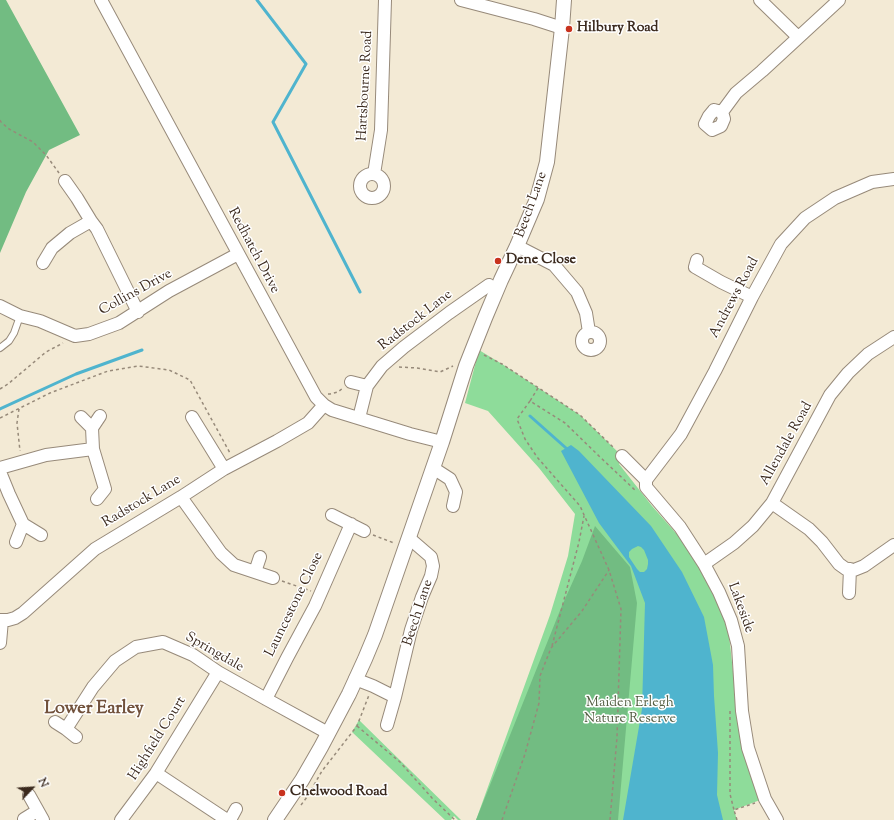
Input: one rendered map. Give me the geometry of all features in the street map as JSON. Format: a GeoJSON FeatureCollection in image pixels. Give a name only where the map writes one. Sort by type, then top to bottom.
{"type":"FeatureCollection","features":[{"type":"Feature","properties":{"kind":"street","name":"Redhatch Drive"},"geometry":{"type":"LineString","coordinates":[[101,0],[316,397],[332,410],[410,434],[442,442]]}},
{"type":"Feature","properties":{"kind":"street","name":"Hartsbourne Road"},"geometry":{"type":"LineString","coordinates":[[374,174],[381,130],[385,0]]}},
{"type":"Feature","properties":{"kind":"street"},"geometry":{"type":"LineString","coordinates":[[461,0],[562,28]]}},
{"type":"Feature","properties":{"kind":"street","name":"Beech Lane"},"geometry":{"type":"LineString","coordinates":[[275,820],[302,780],[328,733],[346,699],[375,635],[442,442],[468,361],[501,280],[537,199],[547,162],[564,0]]}},
{"type":"Feature","properties":{"kind":"street"},"geometry":{"type":"LineString","coordinates":[[760,0],[798,37]]}},
{"type":"Feature","properties":{"kind":"street"},"geometry":{"type":"LineString","coordinates":[[722,112],[736,93],[839,0]]}},
{"type":"Feature","properties":{"kind":"street","name":"Andrews Road"},"geometry":{"type":"LineString","coordinates":[[646,480],[681,434],[715,371],[752,296],[781,244],[805,218],[834,198],[872,182],[894,179]]}},
{"type":"Feature","properties":{"kind":"street"},"geometry":{"type":"LineString","coordinates":[[65,182],[82,194],[91,221],[97,229],[138,312]]}},
{"type":"Feature","properties":{"kind":"street"},"geometry":{"type":"LineString","coordinates":[[43,263],[52,248],[70,233],[91,221]]}},
{"type":"Feature","properties":{"kind":"street"},"geometry":{"type":"LineString","coordinates":[[517,246],[554,265],[568,281],[577,292],[586,313],[590,332]]}},
{"type":"Feature","properties":{"kind":"street","name":"Collins Drive"},"geometry":{"type":"LineString","coordinates":[[75,336],[89,334],[119,323],[169,292],[238,254]]}},
{"type":"Feature","properties":{"kind":"street"},"geometry":{"type":"LineString","coordinates":[[694,267],[721,282],[752,296]]}},
{"type":"Feature","properties":{"kind":"street","name":"Radstock Lane"},"geometry":{"type":"LineString","coordinates":[[358,418],[367,386],[382,366],[404,347],[489,285]]}},
{"type":"Feature","properties":{"kind":"street"},"geometry":{"type":"LineString","coordinates":[[0,306],[20,316],[40,321],[75,336]]}},
{"type":"Feature","properties":{"kind":"street","name":"Allendale Road"},"geometry":{"type":"LineString","coordinates":[[704,564],[734,543],[753,526],[772,503],[830,395],[848,373],[868,354],[894,337]]}},
{"type":"Feature","properties":{"kind":"street"},"geometry":{"type":"LineString","coordinates":[[350,382],[367,386]]}},
{"type":"Feature","properties":{"kind":"street","name":"Radstock Lane"},"geometry":{"type":"LineString","coordinates":[[0,642],[1,620],[15,618],[23,613],[95,548],[224,469],[277,441],[308,422],[324,405]]}},
{"type":"Feature","properties":{"kind":"street"},"geometry":{"type":"LineString","coordinates":[[97,499],[110,490],[93,449],[92,428],[100,416]]}},
{"type":"Feature","properties":{"kind":"street"},"geometry":{"type":"LineString","coordinates":[[81,417],[92,428]]}},
{"type":"Feature","properties":{"kind":"street"},"geometry":{"type":"LineString","coordinates":[[192,417],[224,469]]}},
{"type":"Feature","properties":{"kind":"street"},"geometry":{"type":"LineString","coordinates":[[0,468],[46,455],[93,449]]}},
{"type":"Feature","properties":{"kind":"street","name":"Lakeside"},"geometry":{"type":"LineString","coordinates":[[622,456],[646,480],[646,487],[680,527],[704,564],[719,592],[731,620],[738,646],[742,711],[748,748],[765,799],[777,820]]}},
{"type":"Feature","properties":{"kind":"street"},"geometry":{"type":"LineString","coordinates":[[433,468],[450,479],[456,492],[453,506]]}},
{"type":"Feature","properties":{"kind":"street"},"geometry":{"type":"LineString","coordinates":[[0,472],[23,524],[41,536]]}},
{"type":"Feature","properties":{"kind":"street"},"geometry":{"type":"LineString","coordinates":[[180,497],[221,553],[234,565],[273,578]]}},
{"type":"Feature","properties":{"kind":"street"},"geometry":{"type":"LineString","coordinates":[[772,503],[809,529],[822,542],[839,564],[846,569],[854,570],[864,566],[894,545]]}},
{"type":"Feature","properties":{"kind":"street"},"geometry":{"type":"LineString","coordinates":[[332,514],[364,531]]}},
{"type":"Feature","properties":{"kind":"street"},"geometry":{"type":"LineString","coordinates":[[16,542],[23,524]]}},
{"type":"Feature","properties":{"kind":"street","name":"Launcestone Close"},"geometry":{"type":"LineString","coordinates":[[266,699],[315,606],[351,524]]}},
{"type":"Feature","properties":{"kind":"street","name":"Beech Lane"},"geometry":{"type":"LineString","coordinates":[[387,725],[412,630],[422,597],[431,576],[433,566],[431,558],[407,543]]}},
{"type":"Feature","properties":{"kind":"street"},"geometry":{"type":"LineString","coordinates":[[255,572],[260,557]]}},
{"type":"Feature","properties":{"kind":"street"},"geometry":{"type":"LineString","coordinates":[[849,593],[850,569]]}},
{"type":"Feature","properties":{"kind":"street","name":"Springdale"},"geometry":{"type":"LineString","coordinates":[[66,729],[93,687],[115,661],[136,648],[163,642],[193,655],[218,672],[328,733]]}},
{"type":"Feature","properties":{"kind":"street","name":"Highfield Court"},"geometry":{"type":"LineString","coordinates":[[121,820],[156,773],[218,672]]}},
{"type":"Feature","properties":{"kind":"street"},"geometry":{"type":"LineString","coordinates":[[355,679],[394,697]]}},
{"type":"Feature","properties":{"kind":"street"},"geometry":{"type":"LineString","coordinates":[[55,722],[76,737]]}},
{"type":"Feature","properties":{"kind":"street"},"geometry":{"type":"LineString","coordinates":[[156,773],[229,820],[236,809]]}},
{"type":"Feature","properties":{"kind":"street"},"geometry":{"type":"LineString","coordinates":[[24,819],[40,815],[29,795]]}},
{"type":"Feature","properties":{"kind":"lane"},"geometry":{"type":"LineString","coordinates":[[0,348],[9,341],[14,333],[20,316]]}},
{"type":"Feature","properties":{"kind":"path"},"geometry":{"type":"LineString","coordinates":[[0,120],[9,129],[33,142],[46,155],[65,182]]}},
{"type":"Feature","properties":{"kind":"path"},"geometry":{"type":"LineString","coordinates":[[0,389],[46,352],[75,336]]}},
{"type":"Feature","properties":{"kind":"path"},"geometry":{"type":"LineString","coordinates":[[481,354],[502,364],[580,415],[622,456]]}},
{"type":"Feature","properties":{"kind":"path"},"geometry":{"type":"LineString","coordinates":[[395,367],[417,368],[440,372],[459,364]]}},
{"type":"Feature","properties":{"kind":"path"},"geometry":{"type":"LineString","coordinates":[[0,418],[50,393],[108,371],[138,366],[169,370],[190,380],[236,462]]}},
{"type":"Feature","properties":{"kind":"path"},"geometry":{"type":"LineString","coordinates":[[325,392],[330,394],[338,392],[350,382]]}},
{"type":"Feature","properties":{"kind":"path"},"geometry":{"type":"LineString","coordinates":[[538,388],[517,419],[525,439],[537,457],[580,506],[608,570],[621,609],[616,737],[610,820]]}},
{"type":"Feature","properties":{"kind":"path"},"geometry":{"type":"LineString","coordinates":[[530,401],[565,423],[640,495]]}},
{"type":"Feature","properties":{"kind":"path"},"geometry":{"type":"LineString","coordinates":[[19,409],[17,423],[21,462]]}},
{"type":"Feature","properties":{"kind":"path"},"geometry":{"type":"LineString","coordinates":[[502,820],[525,754],[539,703],[540,676],[551,648],[579,542],[584,516]]}},
{"type":"Feature","properties":{"kind":"path"},"geometry":{"type":"LineString","coordinates":[[364,531],[407,543]]}},
{"type":"Feature","properties":{"kind":"path"},"geometry":{"type":"LineString","coordinates":[[551,648],[582,611],[608,570]]}},
{"type":"Feature","properties":{"kind":"path"},"geometry":{"type":"LineString","coordinates":[[273,578],[320,595]]}},
{"type":"Feature","properties":{"kind":"path"},"geometry":{"type":"LineString","coordinates":[[298,808],[307,797],[326,766],[357,726],[373,686]]}},
{"type":"Feature","properties":{"kind":"path"},"geometry":{"type":"LineString","coordinates":[[730,708],[730,794],[737,820]]}},
{"type":"Feature","properties":{"kind":"path"},"geometry":{"type":"LineString","coordinates":[[357,726],[400,762],[432,798],[455,820]]}},
{"type":"Feature","properties":{"kind":"path"},"geometry":{"type":"LineString","coordinates":[[734,810],[765,799]]}},
{"type":"Feature","properties":{"kind":"green space"},"geometry":{"type":"Polygon","coordinates":[[[0,0],[6,0],[80,135],[49,150],[26,192],[0,253],[0,0]]]}},
{"type":"Feature","properties":{"kind":"green space","name":"Maiden Erlegh Nature Reserve"},"geometry":{"type":"Polygon","coordinates":[[[479,350],[580,415],[622,456],[619,464],[652,506],[682,540],[707,579],[728,626],[740,735],[747,765],[760,800],[734,810],[737,820],[476,820],[550,615],[568,556],[575,514],[539,468],[488,411],[465,403],[479,350]]]}},
{"type":"Feature","properties":{"kind":"green space"},"geometry":{"type":"Polygon","coordinates":[[[595,526],[630,567],[637,603],[618,820],[476,820],[561,608],[582,561],[595,526]]]}},
{"type":"Feature","properties":{"kind":"green space"},"geometry":{"type":"Polygon","coordinates":[[[359,720],[461,820],[458,820],[454,816],[451,820],[445,820],[352,732],[359,720]]]}},
{"type":"Feature","properties":{"kind":"water"},"geometry":{"type":"Polygon","coordinates":[[[571,445],[579,451],[651,526],[682,572],[704,617],[713,665],[718,753],[717,795],[723,820],[623,820],[642,709],[645,603],[631,566],[599,523],[561,451],[571,445]],[[638,546],[632,549],[629,552],[629,557],[640,572],[644,572],[647,569],[648,560],[644,550],[638,546]]]}},
{"type":"Feature","properties":{"kind":"waterway"},"geometry":{"type":"LineString","coordinates":[[257,0],[306,64],[273,122],[360,292]]}},
{"type":"Feature","properties":{"kind":"waterway"},"geometry":{"type":"LineString","coordinates":[[0,409],[76,374],[142,350]]}},
{"type":"Feature","properties":{"kind":"waterway"},"geometry":{"type":"LineString","coordinates":[[530,416],[566,448]]}},
{"type":"Feature","properties":{"kind":"place","name":"Hilbury Road"},"geometry":{"type":"Point","coordinates":[569,29]}},
{"type":"Feature","properties":{"kind":"place","name":"Dene Close"},"geometry":{"type":"Point","coordinates":[498,261]}},
{"type":"Feature","properties":{"kind":"place","name":"Chelwood Road"},"geometry":{"type":"Point","coordinates":[282,793]}},
{"type":"Feature","properties":{"kind":"district","name":"Lower Earley"},"geometry":{"type":"Point","coordinates":[94,710]}}]}
